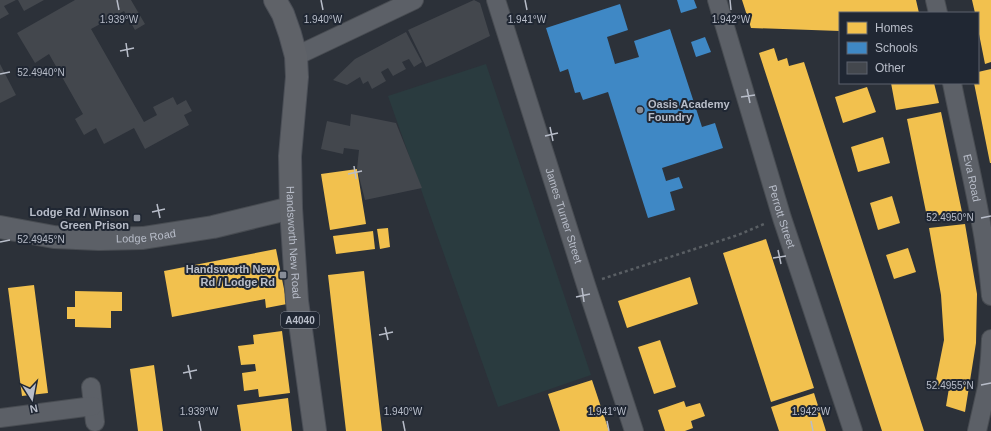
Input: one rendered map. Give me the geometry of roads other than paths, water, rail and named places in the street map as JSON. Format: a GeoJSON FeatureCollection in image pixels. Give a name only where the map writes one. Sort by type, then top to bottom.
{"type":"FeatureCollection","features":[{"type":"Feature","properties":{"kind":"main road","name":"A4040"},"geometry":{"type":"LineString","coordinates":[[275,0],[283,14],[296,56]]}},
{"type":"Feature","properties":{"kind":"main road","name":"Handsworth New Road"},"geometry":{"type":"LineString","coordinates":[[296,56],[297,77],[290,156],[291,208],[297,301],[315,431]]}},
{"type":"Feature","properties":{"kind":"street"},"geometry":{"type":"LineString","coordinates":[[296,56],[414,0]]}},
{"type":"Feature","properties":{"kind":"street","name":"James Turner Street"},"geometry":{"type":"LineString","coordinates":[[496,0],[634,431]]}},
{"type":"Feature","properties":{"kind":"street","name":"Perrott Street"},"geometry":{"type":"LineString","coordinates":[[717,0],[782,218],[854,431]]}},
{"type":"Feature","properties":{"kind":"street"},"geometry":{"type":"LineString","coordinates":[[935,0],[938,12]]}},
{"type":"Feature","properties":{"kind":"street","name":"Eva Road"},"geometry":{"type":"LineString","coordinates":[[952,84],[979,212],[989,272],[991,296]]}},
{"type":"Feature","properties":{"kind":"street","name":"Lodge Road"},"geometry":{"type":"LineString","coordinates":[[0,227],[54,237],[99,239],[143,238],[213,227],[291,208]]}},
{"type":"Feature","properties":{"kind":"street"},"geometry":{"type":"LineString","coordinates":[[977,431],[987,387],[991,339]]}},
{"type":"Feature","properties":{"kind":"street"},"geometry":{"type":"LineString","coordinates":[[0,418],[94,414],[91,387]]}},
{"type":"Feature","properties":{"kind":"place","name":"Oasis Academy Foundry"},"geometry":{"type":"Point","coordinates":[640,110]}},
{"type":"Feature","properties":{"kind":"place","name":"Lodge Rd / Winson Green Prison"},"geometry":{"type":"Point","coordinates":[137,218]}},
{"type":"Feature","properties":{"kind":"place","name":"Handsworth New Rd / Lodge Rd"},"geometry":{"type":"Point","coordinates":[283,275]}}]}
